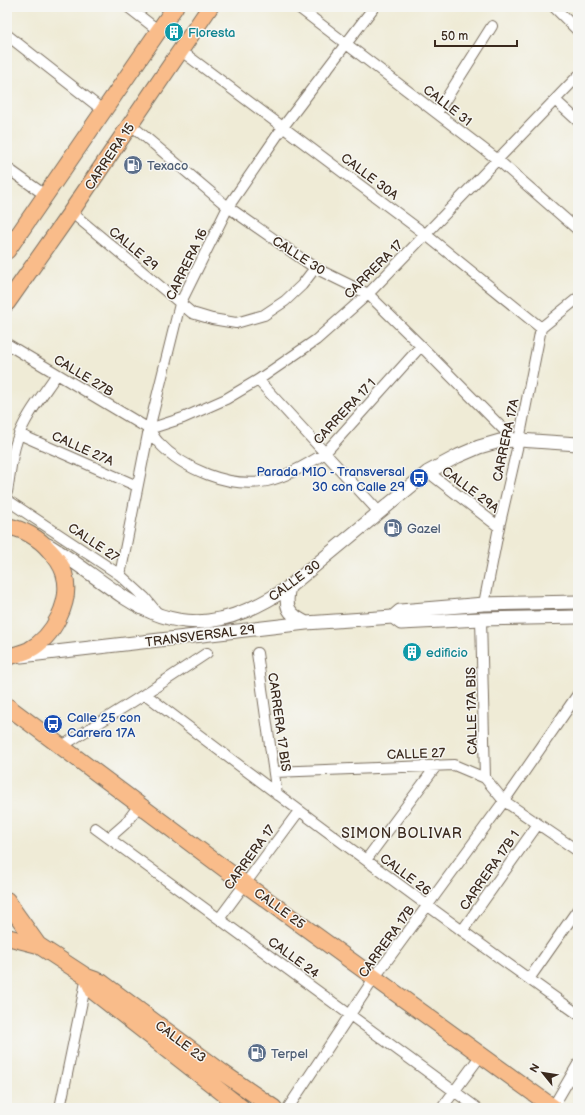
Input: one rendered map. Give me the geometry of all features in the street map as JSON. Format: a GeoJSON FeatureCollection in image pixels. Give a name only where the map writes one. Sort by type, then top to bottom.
{"type":"FeatureCollection","features":[{"type":"Feature","properties":{"kind":"main road"},"geometry":{"type":"LineString","coordinates":[[7,252],[175,7]]}},
{"type":"Feature","properties":{"kind":"main road","name":"CARRERA 15"},"geometry":{"type":"LineString","coordinates":[[7,303],[71,212],[210,7]]}},
{"type":"Feature","properties":{"kind":"main road"},"geometry":{"type":"LineString","coordinates":[[7,526],[27,533],[39,540],[55,557],[64,575],[66,589],[62,612],[40,641],[29,650],[8,657]]}},
{"type":"Feature","properties":{"kind":"main road","name":"CALLE 25"},"geometry":{"type":"LineString","coordinates":[[7,706],[246,884],[554,1107]]}},
{"type":"Feature","properties":{"kind":"main road","name":"CALLE 23"},"geometry":{"type":"LineString","coordinates":[[7,900],[38,944],[87,977],[101,982],[223,1073],[274,1108]]}},
{"type":"Feature","properties":{"kind":"main road"},"geometry":{"type":"LineString","coordinates":[[7,937],[38,944]]}},
{"type":"Feature","properties":{"kind":"main road","name":"CALLE 23"},"geometry":{"type":"LineString","coordinates":[[87,977],[94,992],[242,1108]]}},
{"type":"Feature","properties":{"kind":"street"},"geometry":{"type":"LineString","coordinates":[[128,7],[159,31]]}},
{"type":"Feature","properties":{"kind":"street","name":"CALLE 31"},"geometry":{"type":"LineString","coordinates":[[298,7],[498,160],[578,230]]}},
{"type":"Feature","properties":{"kind":"street","name":"CARRERA 16"},"geometry":{"type":"LineString","coordinates":[[120,576],[149,429],[180,304],[228,207],[283,127],[374,7]]}},
{"type":"Feature","properties":{"kind":"street"},"geometry":{"type":"LineString","coordinates":[[554,7],[578,31]]}},
{"type":"Feature","properties":{"kind":"street"},"geometry":{"type":"LineString","coordinates":[[437,113],[492,26]]}},
{"type":"Feature","properties":{"kind":"street"},"geometry":{"type":"LineString","coordinates":[[7,35],[104,111]]}},
{"type":"Feature","properties":{"kind":"street","name":"CALLE 30A"},"geometry":{"type":"LineString","coordinates":[[180,50],[425,234],[541,328]]}},
{"type":"Feature","properties":{"kind":"street","name":"CARRERA 17"},"geometry":{"type":"LineString","coordinates":[[149,429],[190,415],[226,399],[258,380],[316,340],[368,294],[578,76]]}},
{"type":"Feature","properties":{"kind":"street"},"geometry":{"type":"LineString","coordinates":[[555,100],[578,122]]}},
{"type":"Feature","properties":{"kind":"street","name":"CALLE 30"},"geometry":{"type":"LineString","coordinates":[[130,124],[228,207],[315,268],[368,294],[516,440]]}},
{"type":"Feature","properties":{"kind":"street"},"geometry":{"type":"LineString","coordinates":[[7,168],[45,195]]}},
{"type":"Feature","properties":{"kind":"street","name":"CALLE 29"},"geometry":{"type":"LineString","coordinates":[[71,212],[180,304],[192,313],[212,319],[236,323],[264,315],[285,301],[302,285],[315,268]]}},
{"type":"Feature","properties":{"kind":"street"},"geometry":{"type":"LineString","coordinates":[[541,328],[578,298]]}},
{"type":"Feature","properties":{"kind":"street","name":"CARRERA 17A"},"geometry":{"type":"LineString","coordinates":[[484,604],[498,526],[541,328]]}},
{"type":"Feature","properties":{"kind":"street","name":"CALLE 27B"},"geometry":{"type":"LineString","coordinates":[[7,344],[149,429]]}},
{"type":"Feature","properties":{"kind":"street","name":"CARRERA 17 1"},"geometry":{"type":"LineString","coordinates":[[149,429],[157,441],[182,462],[208,475],[236,483],[266,481],[291,473],[306,466],[325,453],[421,346]]}},
{"type":"Feature","properties":{"kind":"street"},"geometry":{"type":"LineString","coordinates":[[7,492],[14,449],[19,434],[28,417],[57,374]]}},
{"type":"Feature","properties":{"kind":"street"},"geometry":{"type":"LineString","coordinates":[[258,380],[379,512]]}},
{"type":"Feature","properties":{"kind":"street","name":"CALLE 27A"},"geometry":{"type":"LineString","coordinates":[[19,434],[137,486]]}},
{"type":"Feature","properties":{"kind":"street","name":"CALLE 30"},"geometry":{"type":"LineString","coordinates":[[39,540],[66,555],[125,598],[139,606],[159,615],[180,621],[204,622],[223,618],[249,609],[289,587],[428,472],[458,456],[479,447],[500,441],[516,440],[578,444]]}},
{"type":"Feature","properties":{"kind":"street","name":"CALLE 29A"},"geometry":{"type":"LineString","coordinates":[[428,472],[498,526]]}},
{"type":"Feature","properties":{"kind":"street","name":"CALLE 27"},"geometry":{"type":"LineString","coordinates":[[7,500],[120,576],[145,598],[159,615]]}},
{"type":"Feature","properties":{"kind":"street"},"geometry":{"type":"LineString","coordinates":[[289,587],[286,598],[288,608],[295,617],[306,623]]}},
{"type":"Feature","properties":{"kind":"street","name":"TRANSVERSAL 29"},"geometry":{"type":"LineString","coordinates":[[8,657],[306,623],[393,617],[400,612],[484,604],[578,602]]}},
{"type":"Feature","properties":{"kind":"street","name":"TRANSVERSAL 29"},"geometry":{"type":"LineString","coordinates":[[393,617],[401,623],[481,619],[578,617]]}},
{"type":"Feature","properties":{"kind":"street","name":"CALLE 17A BIS"},"geometry":{"type":"LineString","coordinates":[[481,619],[485,778]]}},
{"type":"Feature","properties":{"kind":"street"},"geometry":{"type":"LineString","coordinates":[[62,746],[207,654]]}},
{"type":"Feature","properties":{"kind":"street","name":"CARRERA 17 BIS"},"geometry":{"type":"LineString","coordinates":[[257,654],[277,795]]}},
{"type":"Feature","properties":{"kind":"street","name":"CALLE 26"},"geometry":{"type":"LineString","coordinates":[[145,694],[277,795],[427,906],[578,1014]]}},
{"type":"Feature","properties":{"kind":"street","name":"CARRERA 17B"},"geometry":{"type":"LineString","coordinates":[[288,1108],[375,977],[504,801],[578,694]]}},
{"type":"Feature","properties":{"kind":"street"},"geometry":{"type":"LineString","coordinates":[[366,860],[437,765]]}},
{"type":"Feature","properties":{"kind":"street","name":"CALLE 27"},"geometry":{"type":"LineString","coordinates":[[274,772],[437,765],[454,766],[485,778],[504,801],[578,852]]}},
{"type":"Feature","properties":{"kind":"street"},"geometry":{"type":"LineString","coordinates":[[109,838],[125,824],[140,804]]}},
{"type":"Feature","properties":{"kind":"street","name":"CARRERA 17"},"geometry":{"type":"LineString","coordinates":[[219,919],[299,811]]}},
{"type":"Feature","properties":{"kind":"street","name":"CARRERA 17B 1"},"geometry":{"type":"LineString","coordinates":[[462,931],[538,824]]}},
{"type":"Feature","properties":{"kind":"street","name":"CALLE 24"},"geometry":{"type":"LineString","coordinates":[[95,828],[477,1108]]}},
{"type":"Feature","properties":{"kind":"street"},"geometry":{"type":"LineString","coordinates":[[529,979],[578,909]]}},
{"type":"Feature","properties":{"kind":"street"},"geometry":{"type":"LineString","coordinates":[[60,1108],[87,977]]}},
{"type":"Feature","properties":{"kind":"street"},"geometry":{"type":"LineString","coordinates":[[442,1108],[481,1055]]}},
{"type":"Feature","properties":{"kind":"street"},"geometry":{"type":"LineString","coordinates":[[554,1107],[578,1064]]}},
{"type":"Feature","properties":{"kind":"place","name":"Floresta"},"geometry":{"type":"Point","coordinates":[174,32]}},
{"type":"Feature","properties":{"kind":"place","name":"Texaco"},"geometry":{"type":"Point","coordinates":[133,165]}},
{"type":"Feature","properties":{"kind":"place","name":"Parada MIO - Transversal 30 con Calle 29"},"geometry":{"type":"Point","coordinates":[419,478]}},
{"type":"Feature","properties":{"kind":"place","name":"Gazel"},"geometry":{"type":"Point","coordinates":[393,528]}},
{"type":"Feature","properties":{"kind":"place","name":"edificio"},"geometry":{"type":"Point","coordinates":[412,652]}},
{"type":"Feature","properties":{"kind":"place","name":"Calle 25 con Carrera 17A"},"geometry":{"type":"Point","coordinates":[53,724]}},
{"type":"Feature","properties":{"kind":"place","name":"Terpel"},"geometry":{"type":"Point","coordinates":[257,1053]}},
{"type":"Feature","properties":{"kind":"district","name":"SIMON BOLIVAR"},"geometry":{"type":"Point","coordinates":[402,833]}}]}
